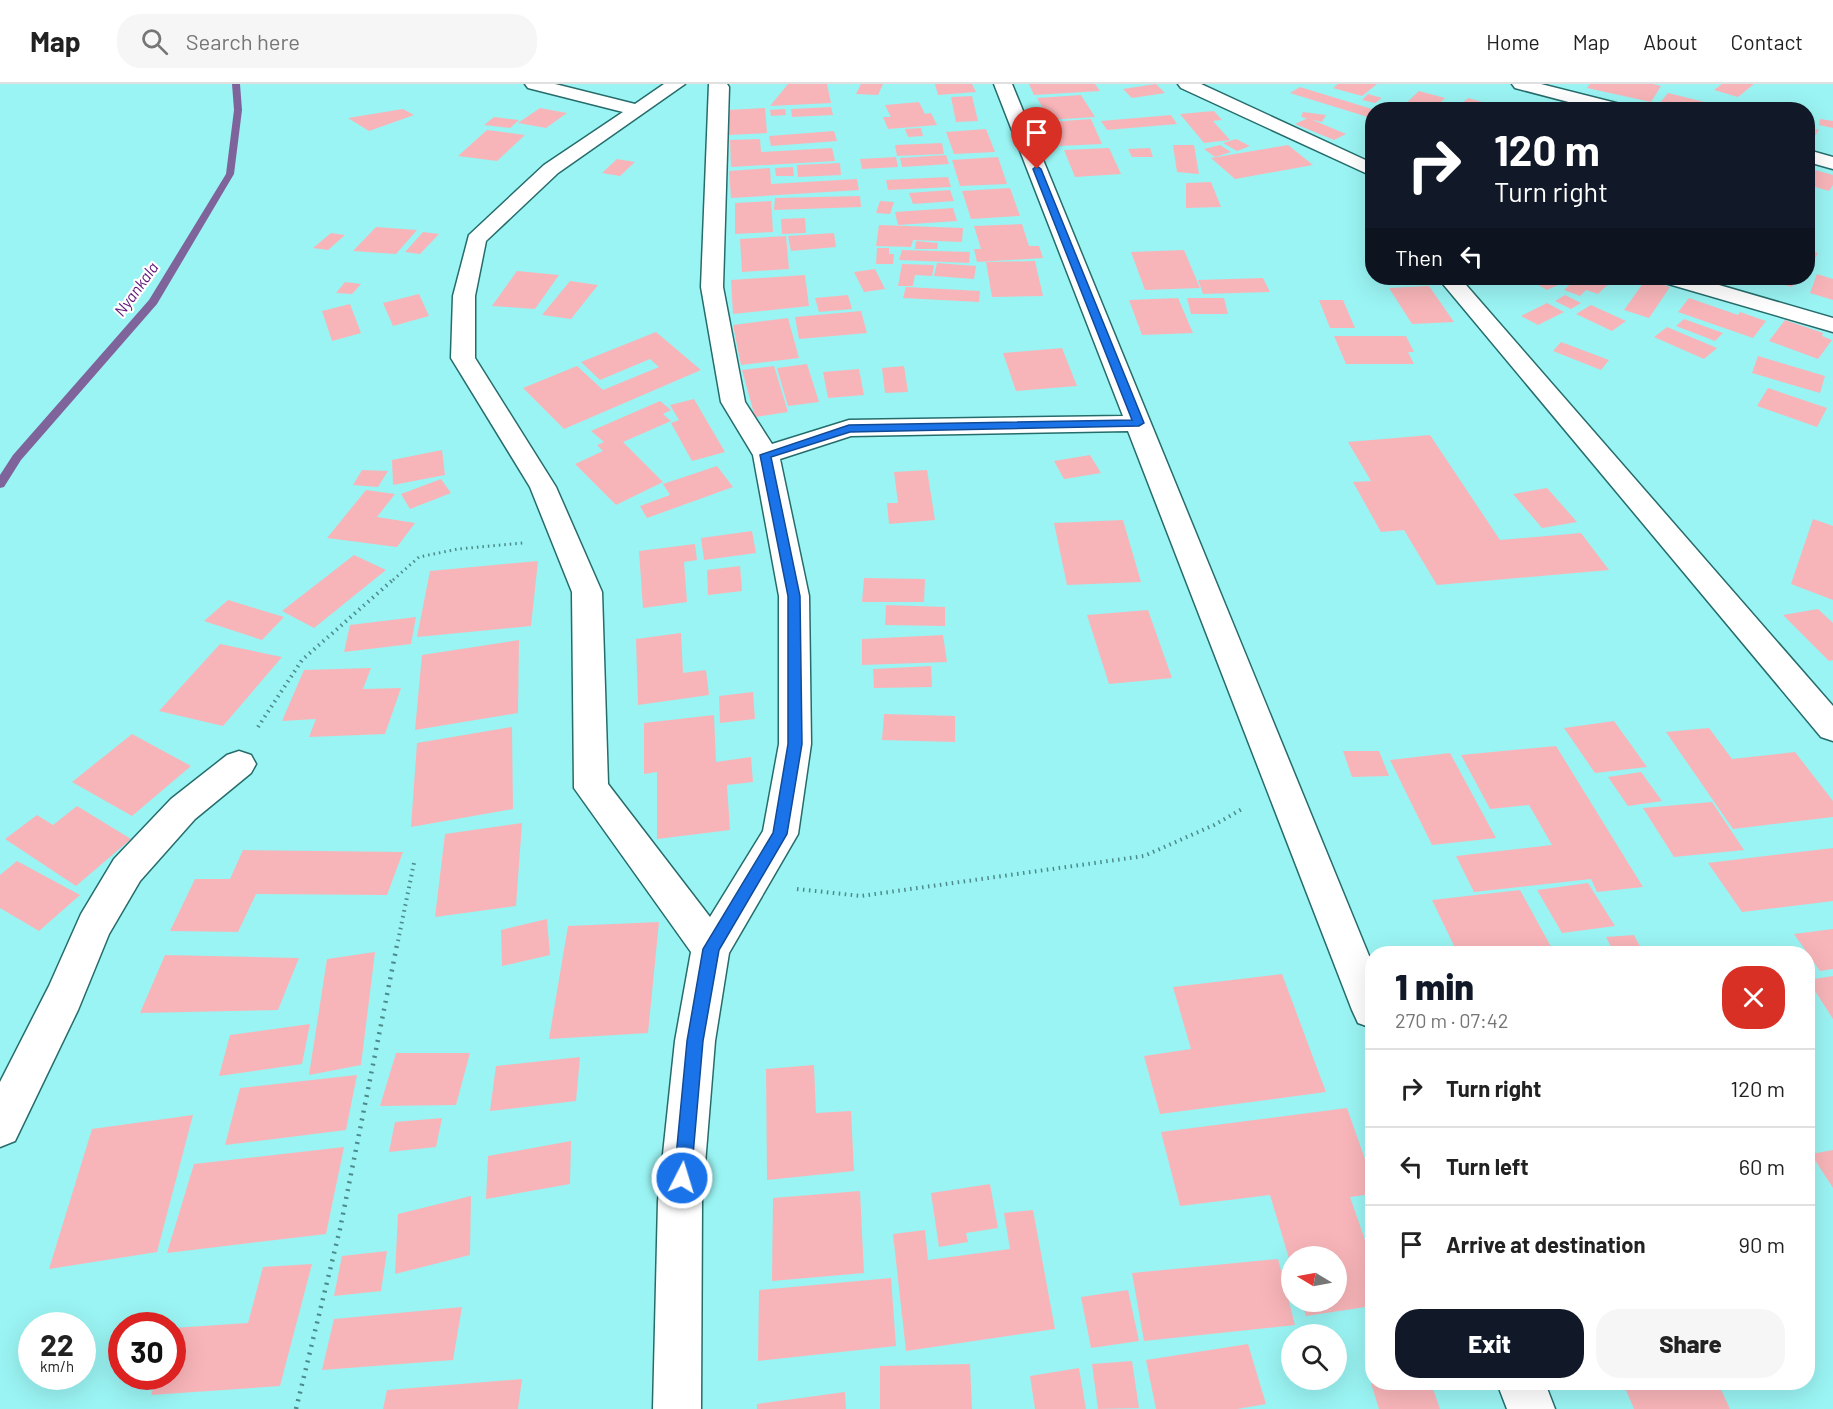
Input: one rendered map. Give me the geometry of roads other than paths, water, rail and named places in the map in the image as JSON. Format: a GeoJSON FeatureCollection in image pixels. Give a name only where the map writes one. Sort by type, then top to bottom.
{"type":"FeatureCollection","features":[{"type":"Feature","properties":{"kind":"street"},"geometry":{"type":"LineString","coordinates":[[534,84],[638,110]]}},
{"type":"Feature","properties":{"kind":"street"},"geometry":{"type":"LineString","coordinates":[[676,84],[551,169],[476,239],[464,296],[463,358],[543,487],[587,592],[591,788],[644,854],[711,949]]}},
{"type":"Feature","properties":{"kind":"street"},"geometry":{"type":"LineString","coordinates":[[677,1409],[680,1201],[695,1041],[711,949],[780,834],[795,744],[794,596],[766,455],[733,402],[712,288],[720,87],[718,84]]}},
{"type":"Feature","properties":{"kind":"street"},"geometry":{"type":"LineString","coordinates":[[1003,84],[1365,992]]}},
{"type":"Feature","properties":{"kind":"street"},"geometry":{"type":"LineString","coordinates":[[1187,84],[1365,167]]}},
{"type":"Feature","properties":{"kind":"street"},"geometry":{"type":"LineString","coordinates":[[1521,84],[1591,102]]}},
{"type":"Feature","properties":{"kind":"street"},"geometry":{"type":"LineString","coordinates":[[1815,158],[1833,163]]}},
{"type":"Feature","properties":{"kind":"street"},"geometry":{"type":"LineString","coordinates":[[1455,285],[1833,728]]}},
{"type":"Feature","properties":{"kind":"street"},"geometry":{"type":"LineString","coordinates":[[1697,285],[1833,325]]}},
{"type":"Feature","properties":{"kind":"street"},"geometry":{"type":"LineString","coordinates":[[766,455],[849,428],[1139,423]]}},
{"type":"Feature","properties":{"kind":"street"},"geometry":{"type":"LineString","coordinates":[[0,1126],[64,997],[94,926],[126,870],[183,809],[239,764]]}},
{"type":"Feature","properties":{"kind":"street"},"geometry":{"type":"LineString","coordinates":[[1524,1390],[1532,1409]]}},
{"type":"Feature","properties":{"kind":"waterway","name":"Nyankala"},"geometry":{"type":"LineString","coordinates":[[0,484],[17,458],[153,302],[230,174],[238,110],[236,84]]}}]}
